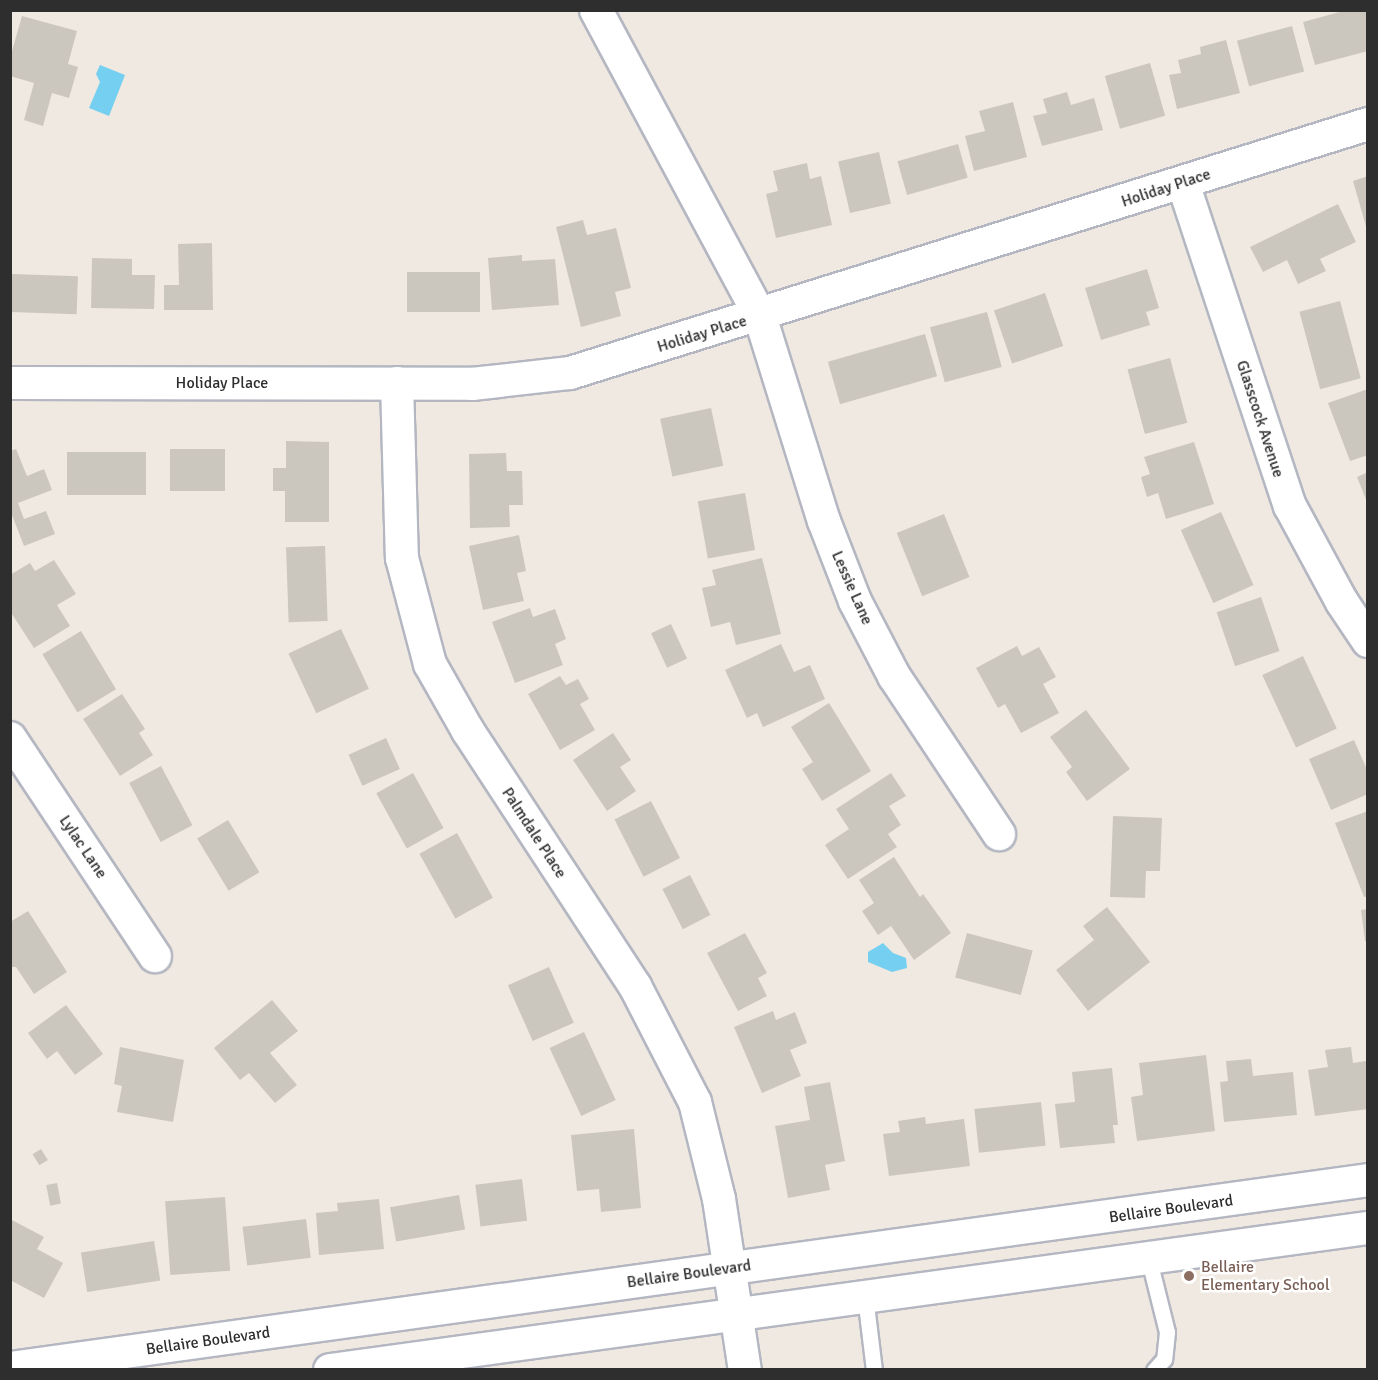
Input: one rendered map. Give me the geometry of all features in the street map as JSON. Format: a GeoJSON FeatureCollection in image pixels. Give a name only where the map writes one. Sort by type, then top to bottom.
{"type":"FeatureCollection","features":[{"type":"Feature","properties":{"kind":"street","name":"Lessie Lane"},"geometry":{"type":"LineString","coordinates":[[607,19],[760,316],[824,521],[855,601],[894,676],[999,834]]}},
{"type":"Feature","properties":{"kind":"street","name":"Holiday Place"},"geometry":{"type":"LineString","coordinates":[[10,383],[472,384],[570,373],[760,316],[1368,124]]}},
{"type":"Feature","properties":{"kind":"street","name":"Glasscock Avenue"},"geometry":{"type":"LineString","coordinates":[[1183,183],[1290,506],[1342,602],[1368,640]]}},
{"type":"Feature","properties":{"kind":"street","name":"Palmdale Place"},"geometry":{"type":"LineString","coordinates":[[397,383],[402,558],[429,664],[468,731],[661,1030],[695,1102],[710,1153],[745,1370]]}},
{"type":"Feature","properties":{"kind":"street","name":"Lylac Lane"},"geometry":{"type":"LineString","coordinates":[[10,738],[155,956]]}},
{"type":"Feature","properties":{"kind":"street","name":"Bellaire Boulevard"},"geometry":{"type":"LineString","coordinates":[[10,1368],[172,1358],[333,1323],[1140,1214],[1368,1180]]}},
{"type":"Feature","properties":{"kind":"street"},"geometry":{"type":"LineString","coordinates":[[1140,1214],[1148,1256]]}},
{"type":"Feature","properties":{"kind":"street"},"geometry":{"type":"LineString","coordinates":[[333,1323],[335,1369],[1148,1256],[1368,1228]]}},
{"type":"Feature","properties":{"kind":"lane"},"geometry":{"type":"LineString","coordinates":[[1148,1256],[1167,1332],[1164,1359],[1154,1370]]}},
{"type":"Feature","properties":{"kind":"lane"},"geometry":{"type":"LineString","coordinates":[[865,1296],[874,1370]]}},
{"type":"Feature","properties":{"kind":"water"},"geometry":{"type":"Polygon","coordinates":[[[100,65],[125,75],[109,116],[89,108],[100,82],[96,74],[100,65]]]}},
{"type":"Feature","properties":{"kind":"water"},"geometry":{"type":"Polygon","coordinates":[[[883,943],[893,953],[906,958],[907,968],[892,972],[868,962],[868,952],[883,943]]]}},
{"type":"Feature","properties":{"kind":"building"},"geometry":{"type":"Polygon","coordinates":[[[1347,10],[1368,10],[1368,51],[1315,65],[1303,22],[1347,10]]]}},
{"type":"Feature","properties":{"kind":"building"},"geometry":{"type":"Polygon","coordinates":[[[22,16],[77,31],[68,64],[78,67],[69,98],[52,93],[43,126],[24,120],[34,83],[10,76],[10,58],[22,16]]]}},
{"type":"Feature","properties":{"kind":"building"},"geometry":{"type":"Polygon","coordinates":[[[1292,26],[1304,71],[1249,86],[1237,41],[1292,26]]]}},
{"type":"Feature","properties":{"kind":"building"},"geometry":{"type":"Polygon","coordinates":[[[1226,40],[1240,93],[1177,109],[1169,75],[1181,73],[1178,60],[1201,54],[1200,47],[1226,40]]]}},
{"type":"Feature","properties":{"kind":"building"},"geometry":{"type":"Polygon","coordinates":[[[1150,63],[1165,116],[1120,129],[1105,76],[1150,63]]]}},
{"type":"Feature","properties":{"kind":"building"},"geometry":{"type":"Polygon","coordinates":[[[1067,92],[1071,105],[1094,98],[1103,130],[1042,146],[1033,116],[1047,113],[1043,99],[1067,92]]]}},
{"type":"Feature","properties":{"kind":"building"},"geometry":{"type":"Polygon","coordinates":[[[1013,102],[1027,157],[974,171],[965,136],[985,131],[979,111],[1013,102]]]}},
{"type":"Feature","properties":{"kind":"building"},"geometry":{"type":"Polygon","coordinates":[[[958,144],[968,178],[907,195],[897,161],[958,144]]]}},
{"type":"Feature","properties":{"kind":"building"},"geometry":{"type":"Polygon","coordinates":[[[879,152],[891,204],[850,213],[838,161],[879,152]]]}},
{"type":"Feature","properties":{"kind":"building"},"geometry":{"type":"Polygon","coordinates":[[[807,163],[810,179],[821,176],[832,225],[776,238],[766,194],[778,191],[773,171],[807,163]]]}},
{"type":"Feature","properties":{"kind":"building"},"geometry":{"type":"Polygon","coordinates":[[[1368,176],[1368,230],[1367,230],[1353,181],[1368,176]]]}},
{"type":"Feature","properties":{"kind":"building"},"geometry":{"type":"Polygon","coordinates":[[[1338,204],[1356,242],[1320,259],[1326,271],[1298,284],[1287,260],[1263,272],[1250,247],[1338,204]]]}},
{"type":"Feature","properties":{"kind":"building"},"geometry":{"type":"Polygon","coordinates":[[[583,220],[587,235],[616,228],[631,288],[615,292],[621,316],[581,327],[556,227],[583,220]]]}},
{"type":"Feature","properties":{"kind":"building"},"geometry":{"type":"Polygon","coordinates":[[[212,243],[213,310],[164,310],[164,285],[179,285],[178,244],[212,243]]]}},
{"type":"Feature","properties":{"kind":"building"},"geometry":{"type":"Polygon","coordinates":[[[522,255],[522,261],[555,259],[559,305],[492,310],[488,258],[522,255]]]}},
{"type":"Feature","properties":{"kind":"building"},"geometry":{"type":"Polygon","coordinates":[[[92,258],[132,259],[132,275],[155,275],[154,309],[91,308],[92,258]]]}},
{"type":"Feature","properties":{"kind":"building"},"geometry":{"type":"Polygon","coordinates":[[[1147,269],[1159,308],[1146,312],[1150,325],[1101,340],[1085,288],[1147,269]]]}},
{"type":"Feature","properties":{"kind":"building"},"geometry":{"type":"Polygon","coordinates":[[[407,272],[480,272],[480,312],[407,312],[407,272]]]}},
{"type":"Feature","properties":{"kind":"building"},"geometry":{"type":"Polygon","coordinates":[[[12,274],[78,276],[77,314],[11,312],[12,274]]]}},
{"type":"Feature","properties":{"kind":"building"},"geometry":{"type":"Polygon","coordinates":[[[1045,293],[1063,346],[1012,364],[994,311],[1045,293]]]}},
{"type":"Feature","properties":{"kind":"building"},"geometry":{"type":"Polygon","coordinates":[[[1340,301],[1361,378],[1320,389],[1299,312],[1340,301]]]}},
{"type":"Feature","properties":{"kind":"building"},"geometry":{"type":"Polygon","coordinates":[[[987,312],[1002,367],[945,382],[930,327],[987,312]]]}},
{"type":"Feature","properties":{"kind":"building"},"geometry":{"type":"Polygon","coordinates":[[[925,334],[937,376],[840,404],[828,362],[925,334]]]}},
{"type":"Feature","properties":{"kind":"building"},"geometry":{"type":"Polygon","coordinates":[[[1170,358],[1187,423],[1145,434],[1127,369],[1170,358]]]}},
{"type":"Feature","properties":{"kind":"building"},"geometry":{"type":"Polygon","coordinates":[[[1368,389],[1368,455],[1350,461],[1328,403],[1368,389]]]}},
{"type":"Feature","properties":{"kind":"building"},"geometry":{"type":"Polygon","coordinates":[[[711,408],[723,466],[672,477],[660,419],[711,408]]]}},
{"type":"Feature","properties":{"kind":"building"},"geometry":{"type":"Polygon","coordinates":[[[286,441],[329,442],[329,522],[285,522],[285,491],[273,491],[273,468],[286,468],[286,441]]]}},
{"type":"Feature","properties":{"kind":"building"},"geometry":{"type":"Polygon","coordinates":[[[1194,442],[1214,504],[1166,519],[1158,493],[1147,497],[1141,477],[1150,474],[1144,457],[1194,442]]]}},
{"type":"Feature","properties":{"kind":"building"},"geometry":{"type":"Polygon","coordinates":[[[16,449],[27,476],[44,469],[52,490],[18,503],[24,519],[46,511],[55,534],[24,546],[10,510],[10,451],[16,449]]]}},
{"type":"Feature","properties":{"kind":"building"},"geometry":{"type":"Polygon","coordinates":[[[170,449],[225,449],[225,491],[170,491],[170,449]]]}},
{"type":"Feature","properties":{"kind":"building"},"geometry":{"type":"Polygon","coordinates":[[[67,452],[146,452],[146,495],[67,495],[67,452]]]}},
{"type":"Feature","properties":{"kind":"building"},"geometry":{"type":"Polygon","coordinates":[[[506,453],[507,471],[522,471],[523,505],[509,505],[510,527],[470,528],[469,454],[506,453]]]}},
{"type":"Feature","properties":{"kind":"building"},"geometry":{"type":"Polygon","coordinates":[[[1368,472],[1368,502],[1367,502],[1357,477],[1368,472]]]}},
{"type":"Feature","properties":{"kind":"building"},"geometry":{"type":"Polygon","coordinates":[[[745,493],[755,550],[708,558],[698,501],[745,493]]]}},
{"type":"Feature","properties":{"kind":"building"},"geometry":{"type":"Polygon","coordinates":[[[1221,512],[1254,585],[1213,603],[1181,530],[1221,512]]]}},
{"type":"Feature","properties":{"kind":"building"},"geometry":{"type":"Polygon","coordinates":[[[944,514],[969,577],[922,596],[897,533],[944,514]]]}},
{"type":"Feature","properties":{"kind":"building"},"geometry":{"type":"Polygon","coordinates":[[[519,535],[526,571],[517,573],[524,601],[483,610],[469,546],[519,535]]]}},
{"type":"Feature","properties":{"kind":"building"},"geometry":{"type":"Polygon","coordinates":[[[325,546],[328,621],[289,622],[286,547],[325,546]]]}},
{"type":"Feature","properties":{"kind":"building"},"geometry":{"type":"Polygon","coordinates":[[[762,558],[781,634],[736,645],[730,622],[711,627],[702,588],[716,585],[712,570],[762,558]]]}},
{"type":"Feature","properties":{"kind":"building"},"geometry":{"type":"Polygon","coordinates":[[[54,560],[76,594],[57,605],[70,626],[34,648],[10,611],[10,575],[30,563],[35,571],[54,560]]]}},
{"type":"Feature","properties":{"kind":"building"},"geometry":{"type":"Polygon","coordinates":[[[1261,597],[1280,651],[1235,666],[1217,612],[1261,597]]]}},
{"type":"Feature","properties":{"kind":"building"},"geometry":{"type":"Polygon","coordinates":[[[530,608],[533,617],[555,609],[566,639],[555,644],[563,665],[515,683],[492,622],[530,608]]]}},
{"type":"Feature","properties":{"kind":"building"},"geometry":{"type":"Polygon","coordinates":[[[671,624],[687,658],[667,668],[651,633],[671,624]]]}},
{"type":"Feature","properties":{"kind":"building"},"geometry":{"type":"Polygon","coordinates":[[[341,629],[369,689],[316,713],[288,654],[341,629]]]}},
{"type":"Feature","properties":{"kind":"building"},"geometry":{"type":"Polygon","coordinates":[[[81,631],[116,689],[77,712],[42,654],[81,631]]]}},
{"type":"Feature","properties":{"kind":"building"},"geometry":{"type":"Polygon","coordinates":[[[781,644],[794,672],[810,665],[825,699],[763,727],[757,713],[747,718],[725,670],[781,644]]]}},
{"type":"Feature","properties":{"kind":"building"},"geometry":{"type":"Polygon","coordinates":[[[1017,646],[1022,656],[1039,647],[1056,677],[1043,684],[1059,713],[1021,733],[1005,704],[998,708],[976,668],[1017,646]]]}},
{"type":"Feature","properties":{"kind":"building"},"geometry":{"type":"Polygon","coordinates":[[[1303,656],[1337,729],[1296,748],[1262,675],[1303,656]]]}},
{"type":"Feature","properties":{"kind":"building"},"geometry":{"type":"Polygon","coordinates":[[[560,676],[566,685],[578,679],[589,699],[580,704],[595,730],[560,750],[528,694],[560,676]]]}},
{"type":"Feature","properties":{"kind":"building"},"geometry":{"type":"Polygon","coordinates":[[[122,694],[145,729],[139,733],[153,755],[120,776],[83,719],[122,694]]]}},
{"type":"Feature","properties":{"kind":"building"},"geometry":{"type":"Polygon","coordinates":[[[829,703],[871,771],[822,801],[802,769],[813,762],[791,727],[829,703]]]}},
{"type":"Feature","properties":{"kind":"building"},"geometry":{"type":"Polygon","coordinates":[[[1086,710],[1130,769],[1087,801],[1066,772],[1072,767],[1050,737],[1086,710]]]}},
{"type":"Feature","properties":{"kind":"building"},"geometry":{"type":"Polygon","coordinates":[[[613,733],[631,760],[620,767],[636,791],[607,811],[573,760],[613,733]]]}},
{"type":"Feature","properties":{"kind":"building"},"geometry":{"type":"Polygon","coordinates":[[[386,738],[400,769],[362,786],[349,755],[386,738]]]}},
{"type":"Feature","properties":{"kind":"building"},"geometry":{"type":"Polygon","coordinates":[[[1354,740],[1368,772],[1368,794],[1331,810],[1309,759],[1354,740]]]}},
{"type":"Feature","properties":{"kind":"building"},"geometry":{"type":"Polygon","coordinates":[[[161,766],[192,825],[161,842],[129,783],[161,766]]]}},
{"type":"Feature","properties":{"kind":"building"},"geometry":{"type":"Polygon","coordinates":[[[413,773],[444,828],[407,848],[376,793],[413,773]]]}},
{"type":"Feature","properties":{"kind":"building"},"geometry":{"type":"Polygon","coordinates":[[[891,773],[906,796],[889,806],[901,825],[888,834],[897,847],[848,879],[825,845],[849,829],[836,809],[891,773]]]}},
{"type":"Feature","properties":{"kind":"building"},"geometry":{"type":"Polygon","coordinates":[[[651,801],[680,858],[644,877],[614,820],[651,801]]]}},
{"type":"Feature","properties":{"kind":"building"},"geometry":{"type":"Polygon","coordinates":[[[1368,811],[1368,896],[1364,897],[1335,823],[1368,811]]]}},
{"type":"Feature","properties":{"kind":"building"},"geometry":{"type":"Polygon","coordinates":[[[1113,816],[1162,818],[1160,871],[1146,871],[1145,898],[1110,897],[1113,816]]]}},
{"type":"Feature","properties":{"kind":"building"},"geometry":{"type":"Polygon","coordinates":[[[228,820],[259,872],[229,891],[197,839],[228,820]]]}},
{"type":"Feature","properties":{"kind":"building"},"geometry":{"type":"Polygon","coordinates":[[[457,833],[493,898],[455,919],[419,854],[457,833]]]}},
{"type":"Feature","properties":{"kind":"building"},"geometry":{"type":"Polygon","coordinates":[[[894,857],[920,897],[923,894],[951,933],[914,960],[891,926],[878,935],[862,911],[874,903],[859,880],[894,857]]]}},
{"type":"Feature","properties":{"kind":"building"},"geometry":{"type":"Polygon","coordinates":[[[690,875],[710,915],[683,929],[662,889],[690,875]]]}},
{"type":"Feature","properties":{"kind":"building"},"geometry":{"type":"Polygon","coordinates":[[[1107,907],[1150,962],[1088,1011],[1056,970],[1094,940],[1083,926],[1107,907]]]}},
{"type":"Feature","properties":{"kind":"building"},"geometry":{"type":"Polygon","coordinates":[[[1368,909],[1368,941],[1365,941],[1361,910],[1368,909]]]}},
{"type":"Feature","properties":{"kind":"building"},"geometry":{"type":"Polygon","coordinates":[[[28,911],[67,972],[34,994],[16,967],[10,967],[10,922],[28,911]]]}},
{"type":"Feature","properties":{"kind":"building"},"geometry":{"type":"Polygon","coordinates":[[[745,933],[767,973],[758,978],[767,996],[738,1011],[707,953],[745,933]]]}},
{"type":"Feature","properties":{"kind":"building"},"geometry":{"type":"Polygon","coordinates":[[[967,933],[1033,951],[1021,995],[955,977],[967,933]]]}},
{"type":"Feature","properties":{"kind":"building"},"geometry":{"type":"Polygon","coordinates":[[[549,967],[574,1023],[533,1041],[508,985],[549,967]]]}},
{"type":"Feature","properties":{"kind":"building"},"geometry":{"type":"Polygon","coordinates":[[[272,1000],[298,1031],[270,1053],[297,1085],[275,1103],[249,1073],[240,1080],[214,1048],[272,1000]]]}},
{"type":"Feature","properties":{"kind":"building"},"geometry":{"type":"Polygon","coordinates":[[[66,1005],[103,1054],[75,1075],[57,1051],[47,1059],[28,1033],[66,1005]]]}},
{"type":"Feature","properties":{"kind":"building"},"geometry":{"type":"Polygon","coordinates":[[[773,1011],[776,1020],[795,1012],[807,1043],[790,1050],[801,1076],[762,1093],[734,1027],[773,1011]]]}},
{"type":"Feature","properties":{"kind":"building"},"geometry":{"type":"Polygon","coordinates":[[[584,1032],[616,1100],[581,1116],[550,1048],[584,1032]]]}},
{"type":"Feature","properties":{"kind":"building"},"geometry":{"type":"Polygon","coordinates":[[[120,1047],[184,1060],[173,1122],[117,1112],[122,1086],[114,1084],[120,1047]]]}},
{"type":"Feature","properties":{"kind":"building"},"geometry":{"type":"Polygon","coordinates":[[[1351,1047],[1353,1063],[1366,1061],[1368,1109],[1315,1116],[1308,1070],[1328,1067],[1325,1050],[1351,1047]]]}},
{"type":"Feature","properties":{"kind":"building"},"geometry":{"type":"Polygon","coordinates":[[[1206,1055],[1215,1131],[1137,1141],[1131,1097],[1143,1095],[1139,1063],[1206,1055]]]}},
{"type":"Feature","properties":{"kind":"building"},"geometry":{"type":"Polygon","coordinates":[[[1251,1059],[1253,1076],[1293,1072],[1297,1115],[1224,1122],[1220,1082],[1228,1081],[1226,1061],[1251,1059]]]}},
{"type":"Feature","properties":{"kind":"building"},"geometry":{"type":"Polygon","coordinates":[[[1112,1068],[1118,1125],[1113,1125],[1115,1143],[1060,1148],[1055,1104],[1075,1102],[1072,1072],[1112,1068]]]}},
{"type":"Feature","properties":{"kind":"building"},"geometry":{"type":"Polygon","coordinates":[[[830,1082],[845,1161],[825,1165],[830,1190],[788,1198],[775,1126],[810,1120],[804,1087],[830,1082]]]}},
{"type":"Feature","properties":{"kind":"building"},"geometry":{"type":"Polygon","coordinates":[[[1041,1102],[1046,1146],[979,1153],[974,1109],[1041,1102]]]}},
{"type":"Feature","properties":{"kind":"building"},"geometry":{"type":"Polygon","coordinates":[[[925,1117],[926,1124],[964,1119],[970,1166],[889,1176],[883,1134],[900,1132],[898,1121],[925,1117]]]}},
{"type":"Feature","properties":{"kind":"building"},"geometry":{"type":"Polygon","coordinates":[[[634,1129],[641,1208],[601,1212],[599,1189],[577,1191],[571,1135],[634,1129]]]}},
{"type":"Feature","properties":{"kind":"building"},"geometry":{"type":"Polygon","coordinates":[[[41,1149],[48,1160],[39,1165],[33,1154],[41,1149]]]}},
{"type":"Feature","properties":{"kind":"building"},"geometry":{"type":"Polygon","coordinates":[[[522,1179],[527,1221],[480,1226],[475,1185],[522,1179]]]}},
{"type":"Feature","properties":{"kind":"building"},"geometry":{"type":"Polygon","coordinates":[[[57,1183],[61,1204],[50,1206],[46,1185],[57,1183]]]}},
{"type":"Feature","properties":{"kind":"building"},"geometry":{"type":"Polygon","coordinates":[[[459,1195],[465,1229],[396,1242],[390,1207],[459,1195]]]}},
{"type":"Feature","properties":{"kind":"building"},"geometry":{"type":"Polygon","coordinates":[[[225,1197],[230,1271],[170,1275],[165,1201],[225,1197]]]}},
{"type":"Feature","properties":{"kind":"building"},"geometry":{"type":"Polygon","coordinates":[[[379,1199],[384,1249],[319,1255],[316,1213],[338,1211],[337,1203],[379,1199]]]}},
{"type":"Feature","properties":{"kind":"building"},"geometry":{"type":"Polygon","coordinates":[[[10,1219],[44,1237],[37,1249],[63,1263],[44,1298],[10,1280],[10,1219]]]}},
{"type":"Feature","properties":{"kind":"building"},"geometry":{"type":"Polygon","coordinates":[[[306,1219],[311,1258],[247,1266],[242,1227],[306,1219]]]}},
{"type":"Feature","properties":{"kind":"building"},"geometry":{"type":"Polygon","coordinates":[[[154,1241],[160,1281],[87,1292],[81,1253],[154,1241]]]}},
{"type":"Feature","properties":{"kind":"place","name":"Bellaire Elementary School"},"geometry":{"type":"Point","coordinates":[1189,1276]}}]}
